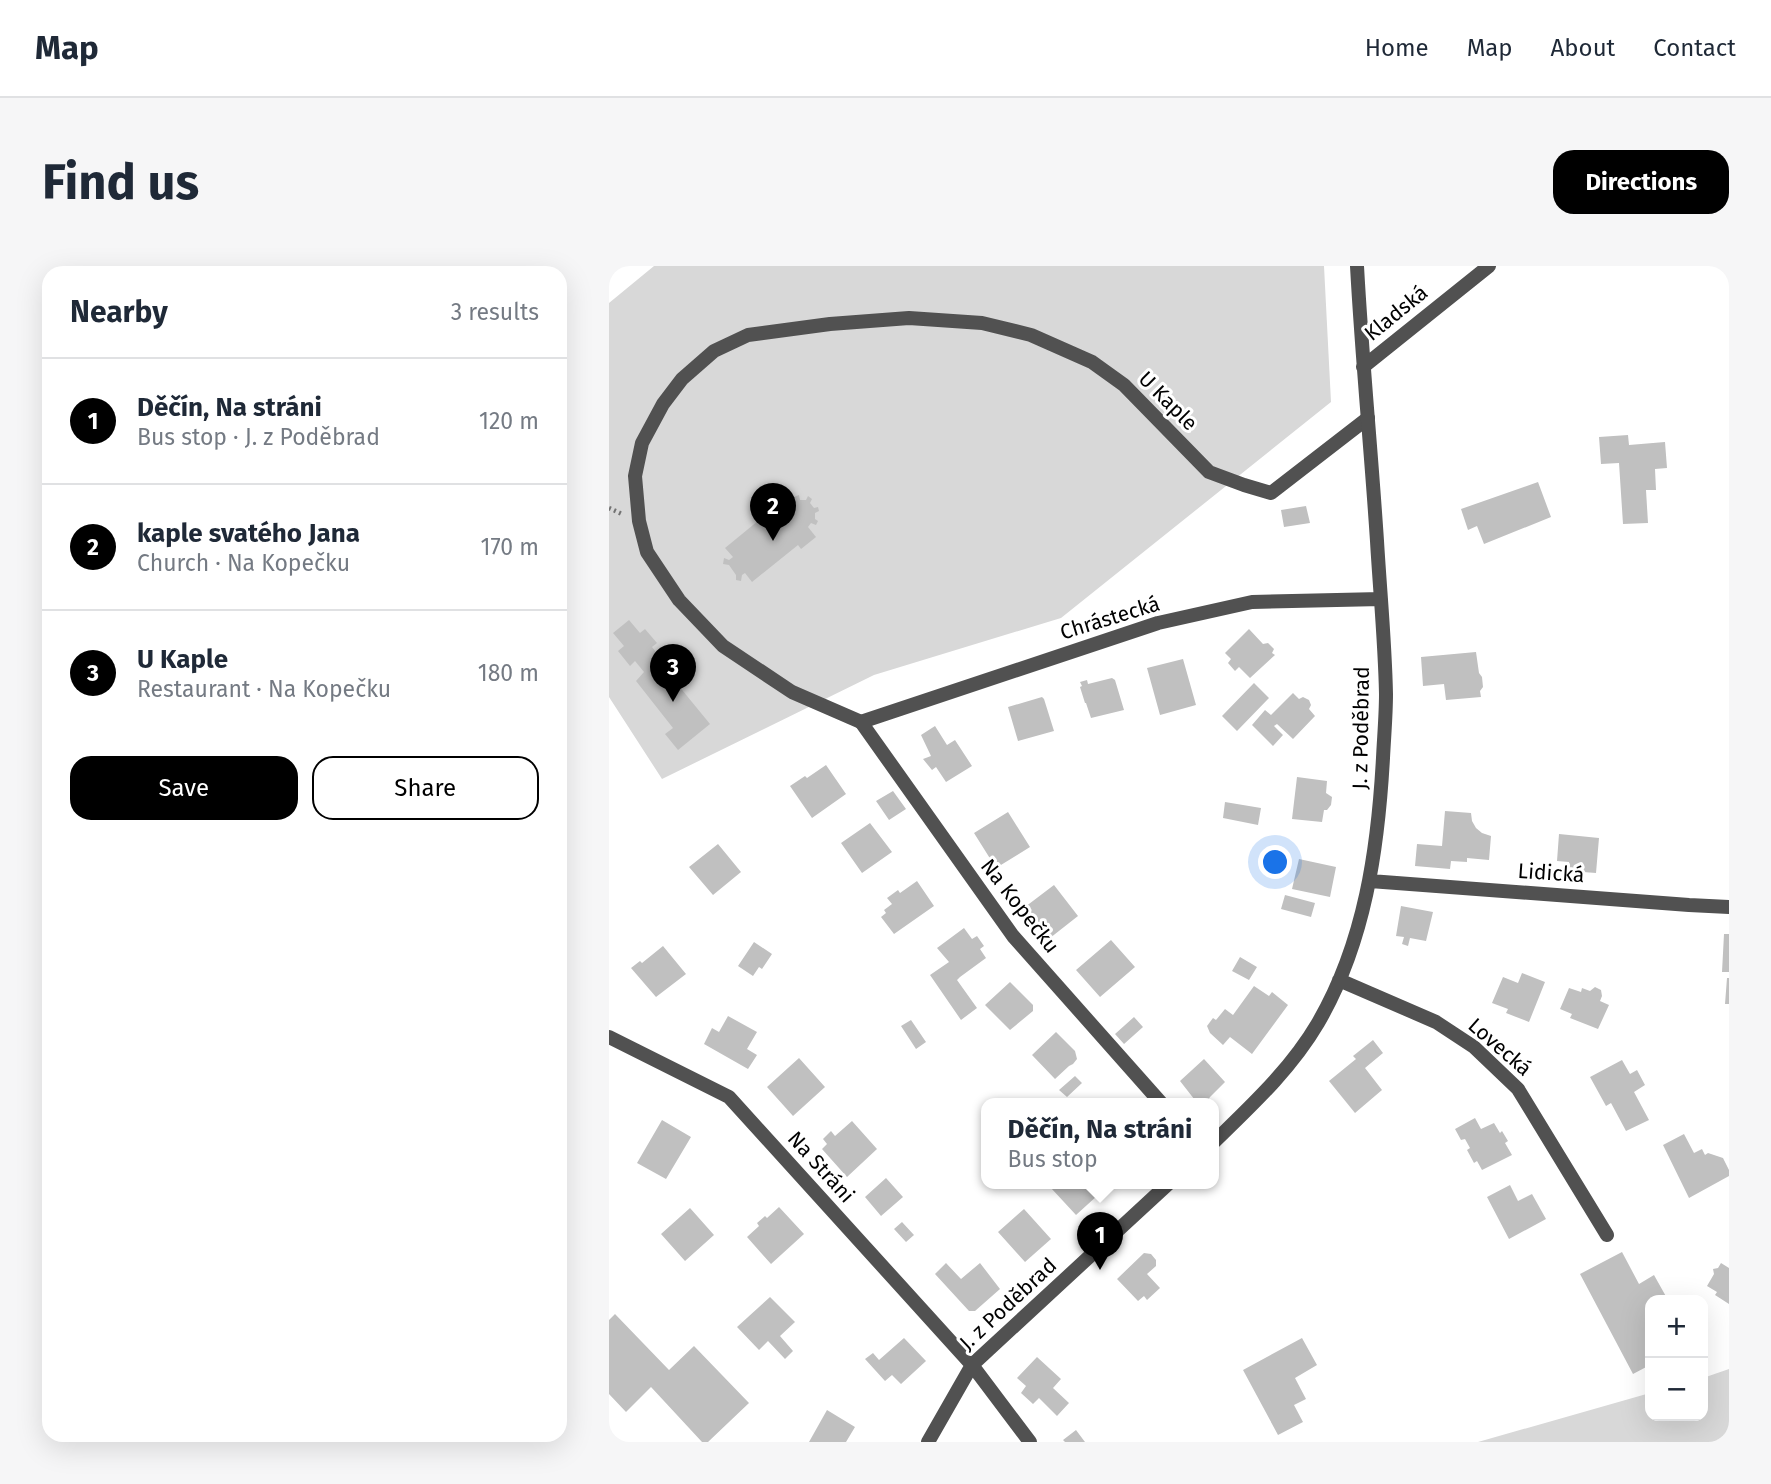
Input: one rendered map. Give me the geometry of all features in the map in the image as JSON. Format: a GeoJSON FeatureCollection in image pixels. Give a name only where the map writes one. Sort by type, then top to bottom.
{"type":"FeatureCollection","features":[{"type":"Feature","properties":{"kind":"street","name":"J. z Poděbrad"},"geometry":{"type":"LineString","coordinates":[[1219,1137],[1254,1104],[1293,1060],[1318,1022],[1339,980],[1358,930],[1370,881],[1380,804],[1386,696],[1357,266]]}},
{"type":"Feature","properties":{"kind":"street","name":"Kladská"},"geometry":{"type":"LineString","coordinates":[[1363,367],[1489,266]]}},
{"type":"Feature","properties":{"kind":"street","name":"U Kaple"},"geometry":{"type":"LineString","coordinates":[[861,722],[792,692],[723,646],[679,600],[647,552],[639,521],[635,476],[642,443],[663,404],[682,379],[714,351],[748,335],[830,324],[909,318],[982,323],[1031,335],[1092,362],[1124,385],[1209,472],[1271,493],[1368,418]]}},
{"type":"Feature","properties":{"kind":"street","name":"Chrástecká"},"geometry":{"type":"LineString","coordinates":[[861,722],[1158,623],[1252,602],[1381,599]]}},
{"type":"Feature","properties":{"kind":"street","name":"Na Kopečku"},"geometry":{"type":"LineString","coordinates":[[861,722],[1013,936],[1157,1098]]}},
{"type":"Feature","properties":{"kind":"street","name":"Lidická"},"geometry":{"type":"LineString","coordinates":[[1370,881],[1729,907]]}},
{"type":"Feature","properties":{"kind":"street","name":"Lovecká"},"geometry":{"type":"LineString","coordinates":[[1339,980],[1436,1022],[1473,1047],[1518,1089],[1607,1235]]}},
{"type":"Feature","properties":{"kind":"street","name":"Na Stráni"},"geometry":{"type":"LineString","coordinates":[[609,1037],[729,1097],[972,1365],[1030,1442]]}},
{"type":"Feature","properties":{"kind":"street","name":"J. z Poděbrad"},"geometry":{"type":"LineString","coordinates":[[928,1442],[972,1365],[1163,1189]]}},
{"type":"Feature","properties":{"kind":"shaded area"},"geometry":{"type":"Polygon","coordinates":[[[654,266],[1324,266],[1331,402],[1061,618],[874,675],[662,779],[609,697],[609,303],[654,266]]]}},
{"type":"Feature","properties":{"kind":"shaded area"},"geometry":{"type":"Polygon","coordinates":[[[1729,1369],[1729,1442],[1478,1442],[1645,1394],[1645,1421],[1708,1421],[1708,1376],[1729,1369]]]}},
{"type":"Feature","properties":{"kind":"building"},"geometry":{"type":"Polygon","coordinates":[[[1628,435],[1629,445],[1665,442],[1667,468],[1655,469],[1656,490],[1646,490],[1648,523],[1623,524],[1619,463],[1601,464],[1599,437],[1628,435]]]}},
{"type":"Feature","properties":{"kind":"building"},"geometry":{"type":"Polygon","coordinates":[[[1538,482],[1551,517],[1484,544],[1477,526],[1468,530],[1461,509],[1538,482]]]}},
{"type":"Feature","properties":{"kind":"building"},"geometry":{"type":"Polygon","coordinates":[[[782,495],[790,506],[795,502],[794,497],[799,495],[800,500],[806,500],[808,496],[812,499],[810,503],[814,508],[818,507],[815,519],[818,521],[816,525],[811,523],[808,527],[816,537],[801,549],[798,545],[752,582],[745,573],[741,581],[736,580],[736,575],[729,565],[723,564],[724,558],[729,560],[733,557],[725,548],[770,511],[767,507],[782,495]]]}},
{"type":"Feature","properties":{"kind":"building"},"geometry":{"type":"Polygon","coordinates":[[[1306,506],[1310,523],[1284,527],[1281,510],[1306,506]]]}},
{"type":"Feature","properties":{"kind":"building"},"geometry":{"type":"Polygon","coordinates":[[[629,620],[640,633],[645,629],[657,643],[652,647],[663,661],[660,663],[710,724],[678,750],[665,734],[673,728],[636,681],[644,672],[635,661],[630,666],[618,651],[624,646],[613,633],[629,620]]]}},
{"type":"Feature","properties":{"kind":"building"},"geometry":{"type":"Polygon","coordinates":[[[1249,629],[1263,644],[1268,643],[1274,649],[1272,653],[1275,655],[1250,678],[1239,667],[1235,671],[1228,663],[1231,659],[1225,653],[1249,629]]]}},
{"type":"Feature","properties":{"kind":"building"},"geometry":{"type":"Polygon","coordinates":[[[1476,652],[1482,677],[1481,697],[1446,700],[1444,684],[1423,686],[1421,657],[1476,652]]]}},
{"type":"Feature","properties":{"kind":"building"},"geometry":{"type":"Polygon","coordinates":[[[1183,659],[1196,705],[1160,715],[1147,668],[1183,659]]]}},
{"type":"Feature","properties":{"kind":"building"},"geometry":{"type":"Polygon","coordinates":[[[1112,678],[1115,680],[1124,710],[1091,718],[1080,682],[1087,680],[1088,684],[1112,678]]]}},
{"type":"Feature","properties":{"kind":"building"},"geometry":{"type":"Polygon","coordinates":[[[1254,683],[1269,698],[1237,731],[1222,716],[1254,683]]]}},
{"type":"Feature","properties":{"kind":"building"},"geometry":{"type":"Polygon","coordinates":[[[1293,693],[1299,699],[1303,697],[1309,700],[1309,709],[1315,716],[1293,739],[1277,724],[1274,726],[1283,735],[1273,746],[1252,725],[1265,710],[1271,715],[1293,693]]]}},
{"type":"Feature","properties":{"kind":"building"},"geometry":{"type":"Polygon","coordinates":[[[1042,697],[1054,731],[1018,741],[1008,707],[1042,697]]]}},
{"type":"Feature","properties":{"kind":"building"},"geometry":{"type":"Polygon","coordinates":[[[935,726],[947,745],[955,740],[972,766],[946,782],[936,767],[932,770],[923,759],[931,756],[921,735],[935,726]]]}},
{"type":"Feature","properties":{"kind":"building"},"geometry":{"type":"Polygon","coordinates":[[[826,765],[846,794],[812,818],[790,786],[826,765]]]}},
{"type":"Feature","properties":{"kind":"building"},"geometry":{"type":"Polygon","coordinates":[[[1297,777],[1327,781],[1326,793],[1332,797],[1331,805],[1324,810],[1322,822],[1292,819],[1297,777]]]}},
{"type":"Feature","properties":{"kind":"building"},"geometry":{"type":"Polygon","coordinates":[[[893,791],[906,809],[889,820],[876,801],[893,791]]]}},
{"type":"Feature","properties":{"kind":"building"},"geometry":{"type":"Polygon","coordinates":[[[1225,802],[1261,808],[1258,825],[1223,818],[1225,802]]]}},
{"type":"Feature","properties":{"kind":"building"},"geometry":{"type":"Polygon","coordinates":[[[1445,811],[1471,813],[1476,828],[1491,836],[1489,860],[1467,858],[1467,862],[1451,861],[1450,869],[1415,866],[1417,844],[1442,846],[1445,811]]]}},
{"type":"Feature","properties":{"kind":"building"},"geometry":{"type":"Polygon","coordinates":[[[1008,812],[1030,847],[996,868],[974,833],[1008,812]]]}},
{"type":"Feature","properties":{"kind":"building"},"geometry":{"type":"Polygon","coordinates":[[[870,823],[892,852],[862,873],[841,843],[870,823]]]}},
{"type":"Feature","properties":{"kind":"building"},"geometry":{"type":"Polygon","coordinates":[[[1559,834],[1599,838],[1596,873],[1583,872],[1583,876],[1568,874],[1569,862],[1557,861],[1559,834]]]}},
{"type":"Feature","properties":{"kind":"building"},"geometry":{"type":"Polygon","coordinates":[[[718,844],[741,872],[713,895],[689,867],[718,844]]]}},
{"type":"Feature","properties":{"kind":"building"},"geometry":{"type":"Polygon","coordinates":[[[1299,859],[1336,867],[1330,897],[1292,889],[1299,859]]]}},
{"type":"Feature","properties":{"kind":"building"},"geometry":{"type":"Polygon","coordinates":[[[917,881],[934,906],[894,934],[881,917],[886,913],[884,910],[892,904],[887,898],[917,881]]]}},
{"type":"Feature","properties":{"kind":"building"},"geometry":{"type":"Polygon","coordinates":[[[1054,885],[1078,916],[1050,938],[1041,926],[1039,928],[1025,907],[1054,885]]]}},
{"type":"Feature","properties":{"kind":"building"},"geometry":{"type":"Polygon","coordinates":[[[1285,895],[1315,903],[1311,917],[1281,909],[1285,895]]]}},
{"type":"Feature","properties":{"kind":"building"},"geometry":{"type":"Polygon","coordinates":[[[1401,906],[1433,912],[1426,941],[1410,938],[1408,946],[1402,944],[1404,937],[1396,936],[1401,906]]]}},
{"type":"Feature","properties":{"kind":"building"},"geometry":{"type":"Polygon","coordinates":[[[964,928],[972,939],[977,936],[984,946],[980,949],[986,958],[957,980],[977,1008],[961,1020],[930,975],[949,962],[937,948],[964,928]]]}},
{"type":"Feature","properties":{"kind":"building"},"geometry":{"type":"Polygon","coordinates":[[[1724,934],[1729,934],[1729,972],[1722,972],[1724,934]]]}},
{"type":"Feature","properties":{"kind":"building"},"geometry":{"type":"Polygon","coordinates":[[[1111,940],[1135,967],[1100,997],[1076,970],[1111,940]]]}},
{"type":"Feature","properties":{"kind":"building"},"geometry":{"type":"Polygon","coordinates":[[[754,942],[772,954],[762,969],[759,967],[753,976],[738,966],[754,942]]]}},
{"type":"Feature","properties":{"kind":"building"},"geometry":{"type":"Polygon","coordinates":[[[663,946],[686,974],[656,997],[631,968],[640,961],[642,963],[663,946]]]}},
{"type":"Feature","properties":{"kind":"building"},"geometry":{"type":"Polygon","coordinates":[[[1240,957],[1257,967],[1249,980],[1232,971],[1240,957]]]}},
{"type":"Feature","properties":{"kind":"building"},"geometry":{"type":"Polygon","coordinates":[[[1522,973],[1545,982],[1529,1022],[1506,1013],[1508,1009],[1492,1003],[1503,977],[1518,983],[1522,973]]]}},
{"type":"Feature","properties":{"kind":"building"},"geometry":{"type":"Polygon","coordinates":[[[1727,978],[1729,1004],[1725,1004],[1727,978]]]}},
{"type":"Feature","properties":{"kind":"building"},"geometry":{"type":"Polygon","coordinates":[[[1010,982],[1033,1005],[1033,1011],[1010,1030],[985,1005],[1010,982]]]}},
{"type":"Feature","properties":{"kind":"building"},"geometry":{"type":"Polygon","coordinates":[[[1254,986],[1269,996],[1272,992],[1288,1005],[1252,1054],[1230,1037],[1223,1045],[1210,1033],[1207,1026],[1225,1009],[1233,1015],[1254,986]]]}},
{"type":"Feature","properties":{"kind":"building"},"geometry":{"type":"Polygon","coordinates":[[[1595,987],[1601,990],[1600,1001],[1609,1005],[1598,1029],[1570,1018],[1572,1014],[1560,1009],[1569,988],[1581,992],[1582,988],[1590,991],[1595,987]]]}},
{"type":"Feature","properties":{"kind":"building"},"geometry":{"type":"Polygon","coordinates":[[[728,1016],[757,1032],[747,1049],[757,1055],[748,1069],[704,1044],[712,1028],[719,1032],[728,1016]]]}},
{"type":"Feature","properties":{"kind":"building"},"geometry":{"type":"Polygon","coordinates":[[[1134,1017],[1143,1027],[1124,1044],[1115,1034],[1134,1017]]]}},
{"type":"Feature","properties":{"kind":"building"},"geometry":{"type":"Polygon","coordinates":[[[911,1020],[926,1042],[916,1049],[901,1026],[911,1020]]]}},
{"type":"Feature","properties":{"kind":"building"},"geometry":{"type":"Polygon","coordinates":[[[1056,1032],[1075,1051],[1077,1059],[1055,1079],[1032,1055],[1056,1032]]]}},
{"type":"Feature","properties":{"kind":"building"},"geometry":{"type":"Polygon","coordinates":[[[1373,1040],[1383,1053],[1365,1068],[1382,1090],[1355,1113],[1329,1081],[1356,1059],[1353,1056],[1373,1040]]]}},
{"type":"Feature","properties":{"kind":"building"},"geometry":{"type":"Polygon","coordinates":[[[799,1058],[825,1087],[793,1116],[767,1087],[799,1058]]]}},
{"type":"Feature","properties":{"kind":"building"},"geometry":{"type":"Polygon","coordinates":[[[1204,1059],[1225,1082],[1209,1098],[1193,1098],[1180,1081],[1204,1059]]]}},
{"type":"Feature","properties":{"kind":"building"},"geometry":{"type":"Polygon","coordinates":[[[1622,1060],[1630,1074],[1637,1070],[1645,1085],[1634,1092],[1649,1120],[1626,1131],[1611,1103],[1606,1106],[1590,1077],[1622,1060]]]}},
{"type":"Feature","properties":{"kind":"building"},"geometry":{"type":"Polygon","coordinates":[[[1075,1076],[1082,1083],[1067,1097],[1059,1090],[1075,1076]]]}},
{"type":"Feature","properties":{"kind":"building"},"geometry":{"type":"Polygon","coordinates":[[[1475,1118],[1481,1129],[1494,1123],[1500,1133],[1502,1131],[1512,1155],[1482,1170],[1477,1161],[1474,1163],[1465,1139],[1461,1140],[1455,1129],[1475,1118]]]}},
{"type":"Feature","properties":{"kind":"building"},"geometry":{"type":"Polygon","coordinates":[[[662,1120],[691,1137],[666,1179],[637,1163],[662,1120]]]}},
{"type":"Feature","properties":{"kind":"building"},"geometry":{"type":"Polygon","coordinates":[[[852,1121],[877,1149],[847,1177],[822,1149],[827,1144],[823,1139],[831,1131],[835,1136],[852,1121]]]}},
{"type":"Feature","properties":{"kind":"building"},"geometry":{"type":"Polygon","coordinates":[[[1684,1134],[1694,1153],[1702,1149],[1705,1155],[1708,1153],[1723,1158],[1729,1170],[1729,1176],[1689,1198],[1663,1145],[1684,1134]]]}},
{"type":"Feature","properties":{"kind":"building"},"geometry":{"type":"Polygon","coordinates":[[[886,1178],[903,1197],[881,1216],[865,1197],[886,1178]]]}},
{"type":"Feature","properties":{"kind":"building"},"geometry":{"type":"Polygon","coordinates":[[[1510,1185],[1518,1201],[1532,1194],[1546,1219],[1509,1239],[1487,1197],[1510,1185]]]}},
{"type":"Feature","properties":{"kind":"building"},"geometry":{"type":"Polygon","coordinates":[[[1052,1189],[1098,1189],[1098,1195],[1076,1215],[1052,1189]]]}},
{"type":"Feature","properties":{"kind":"building"},"geometry":{"type":"Polygon","coordinates":[[[779,1207],[804,1234],[771,1264],[747,1237],[759,1226],[757,1223],[779,1207]]]}},
{"type":"Feature","properties":{"kind":"building"},"geometry":{"type":"Polygon","coordinates":[[[690,1208],[714,1235],[685,1261],[661,1234],[690,1208]]]}},
{"type":"Feature","properties":{"kind":"building"},"geometry":{"type":"Polygon","coordinates":[[[1024,1209],[1051,1239],[1025,1262],[998,1232],[1024,1209]]]}},
{"type":"Feature","properties":{"kind":"building"},"geometry":{"type":"Polygon","coordinates":[[[902,1222],[914,1235],[906,1242],[894,1229],[902,1222]]]}},
{"type":"Feature","properties":{"kind":"building"},"geometry":{"type":"Polygon","coordinates":[[[1622,1252],[1639,1284],[1654,1275],[1665,1295],[1645,1295],[1645,1368],[1633,1374],[1580,1274],[1622,1252]]]}},
{"type":"Feature","properties":{"kind":"building"},"geometry":{"type":"Polygon","coordinates":[[[1144,1253],[1151,1254],[1156,1260],[1156,1266],[1147,1274],[1160,1288],[1147,1300],[1144,1296],[1138,1301],[1117,1279],[1144,1253]]]}},
{"type":"Feature","properties":{"kind":"building"},"geometry":{"type":"Polygon","coordinates":[[[946,1263],[961,1279],[980,1263],[1000,1289],[975,1311],[969,1311],[935,1274],[946,1263]]]}},
{"type":"Feature","properties":{"kind":"building"},"geometry":{"type":"Polygon","coordinates":[[[1721,1263],[1729,1268],[1729,1304],[1707,1286],[1714,1274],[1713,1269],[1718,1268],[1721,1263]]]}},
{"type":"Feature","properties":{"kind":"building"},"geometry":{"type":"Polygon","coordinates":[[[770,1297],[795,1322],[780,1336],[793,1351],[785,1359],[768,1341],[759,1350],[737,1327],[770,1297]]]}},
{"type":"Feature","properties":{"kind":"building"},"geometry":{"type":"Polygon","coordinates":[[[615,1314],[669,1370],[694,1346],[749,1403],[708,1442],[702,1442],[651,1387],[626,1412],[609,1394],[609,1320],[615,1314]]]}},
{"type":"Feature","properties":{"kind":"building"},"geometry":{"type":"Polygon","coordinates":[[[904,1338],[926,1361],[901,1384],[892,1375],[885,1381],[865,1359],[873,1353],[879,1360],[904,1338]]]}},
{"type":"Feature","properties":{"kind":"building"},"geometry":{"type":"Polygon","coordinates":[[[1302,1338],[1317,1365],[1295,1378],[1306,1399],[1294,1405],[1303,1422],[1278,1435],[1243,1370],[1302,1338]]]}},
{"type":"Feature","properties":{"kind":"building"},"geometry":{"type":"Polygon","coordinates":[[[1037,1357],[1061,1379],[1053,1388],[1069,1403],[1057,1416],[1039,1398],[1033,1404],[1021,1393],[1026,1386],[1017,1378],[1037,1357]]]}},
{"type":"Feature","properties":{"kind":"building"},"geometry":{"type":"Polygon","coordinates":[[[827,1410],[855,1427],[846,1442],[809,1442],[827,1410]]]}},
{"type":"Feature","properties":{"kind":"building"},"geometry":{"type":"Polygon","coordinates":[[[1076,1430],[1085,1442],[1063,1440],[1076,1430]]]}},
{"type":"Feature","properties":{"kind":"place","name":"kaple svatého Jana"},"geometry":{"type":"Point","coordinates":[773,541]}},
{"type":"Feature","properties":{"kind":"place","name":"U Kaple"},"geometry":{"type":"Point","coordinates":[673,702]}},
{"type":"Feature","properties":{"kind":"place","name":"Děčín, Na stráni"},"geometry":{"type":"Point","coordinates":[1100,1270]}}]}
